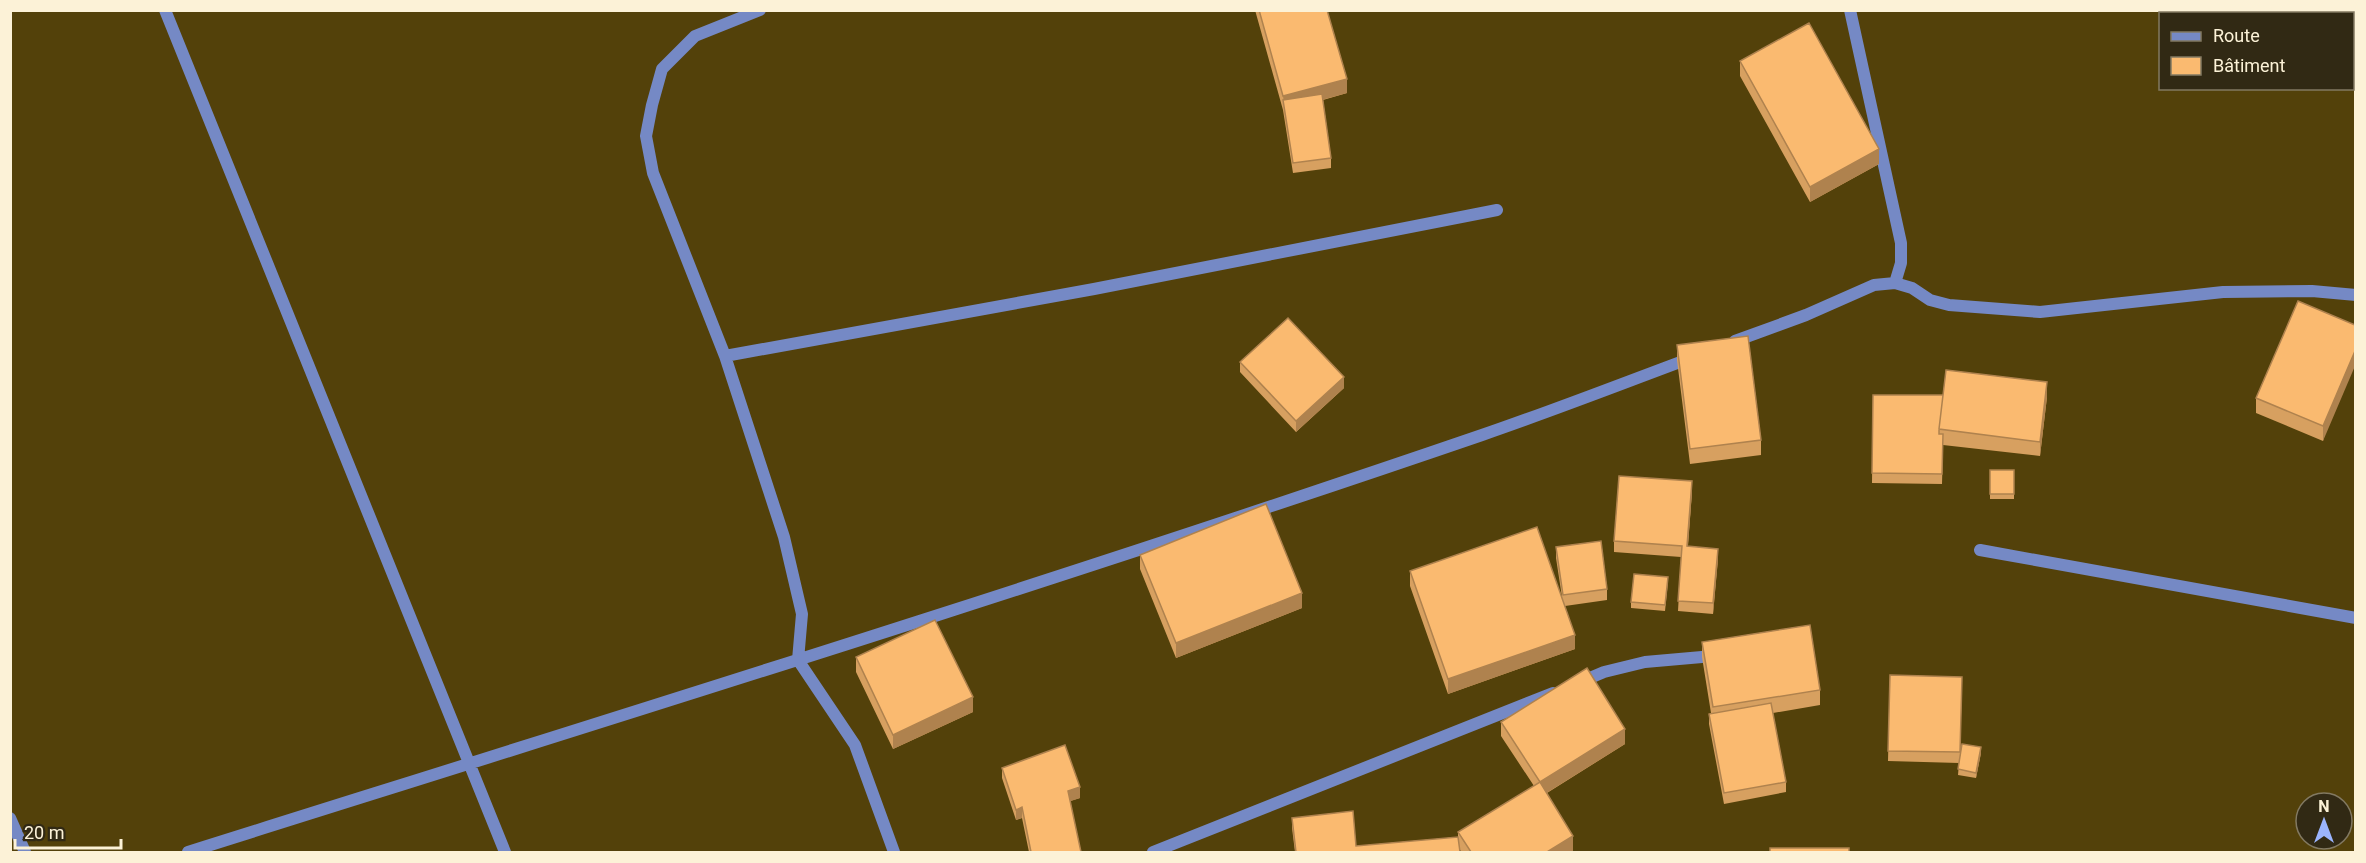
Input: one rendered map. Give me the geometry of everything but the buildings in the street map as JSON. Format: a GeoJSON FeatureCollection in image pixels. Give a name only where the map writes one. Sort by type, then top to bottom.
{"type":"FeatureCollection","features":[{"type":"Feature","properties":{"kind":"street"},"geometry":{"type":"LineString","coordinates":[[165,10],[505,852]]}},
{"type":"Feature","properties":{"kind":"street"},"geometry":{"type":"LineString","coordinates":[[760,10],[695,36],[662,69],[646,136],[653,173],[725,356],[784,537],[802,614],[798,660],[855,745],[894,852]]}},
{"type":"Feature","properties":{"kind":"street"},"geometry":{"type":"LineString","coordinates":[[1850,10],[1901,243],[1901,263],[1895,283]]}},
{"type":"Feature","properties":{"kind":"street"},"geometry":{"type":"LineString","coordinates":[[725,356],[1094,289],[1497,210]]}},
{"type":"Feature","properties":{"kind":"street"},"geometry":{"type":"LineString","coordinates":[[1728,344],[1806,315],[1874,285],[1895,283],[1912,288],[1930,300],[1949,305],[2040,312],[2223,292],[2312,291],[2355,295]]}},
{"type":"Feature","properties":{"kind":"street"},"geometry":{"type":"LineString","coordinates":[[188,852],[798,660],[1485,434],[1706,352]]}},
{"type":"Feature","properties":{"kind":"street"},"geometry":{"type":"LineString","coordinates":[[1980,550],[2355,618]]}},
{"type":"Feature","properties":{"kind":"street"},"geometry":{"type":"LineString","coordinates":[[1153,852],[1604,672],[1645,662],[1702,657]]}},
{"type":"Feature","properties":{"kind":"street"},"geometry":{"type":"LineString","coordinates":[[10,819],[25,852]]}}]}
